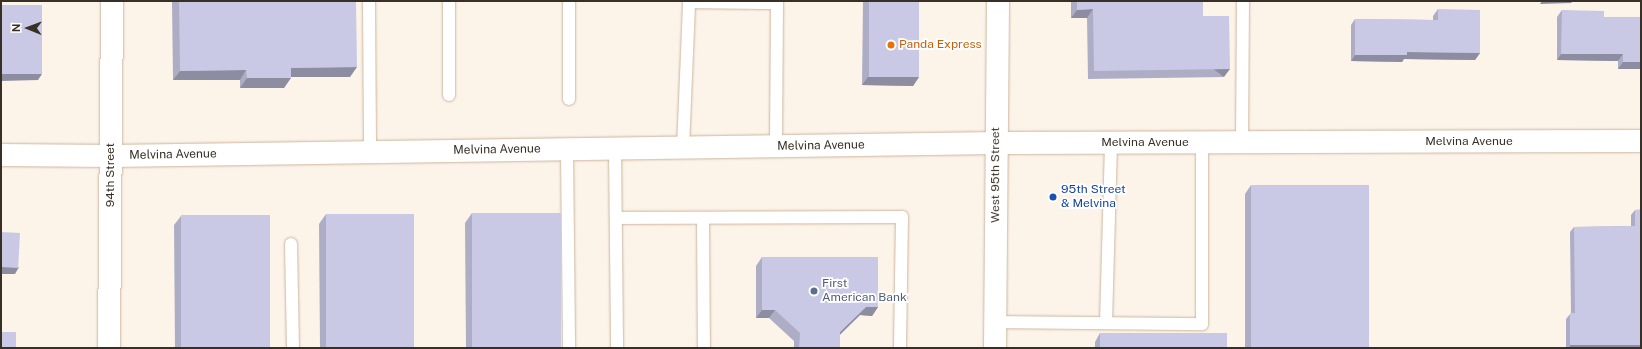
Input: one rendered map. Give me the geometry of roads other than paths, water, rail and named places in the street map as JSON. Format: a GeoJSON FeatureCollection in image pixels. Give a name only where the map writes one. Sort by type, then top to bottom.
{"type":"FeatureCollection","features":[{"type":"Feature","properties":{"kind":"street","name":"94th Street"},"geometry":{"type":"LineString","coordinates":[[109,348],[112,1]]}},
{"type":"Feature","properties":{"kind":"street","name":"West 95th Street"},"geometry":{"type":"LineString","coordinates":[[995,348],[998,1]]}},
{"type":"Feature","properties":{"kind":"street","name":"Melvina Avenue"},"geometry":{"type":"LineString","coordinates":[[1,156],[111,156],[997,143],[1641,141]]}},
{"type":"Feature","properties":{"kind":"lane"},"geometry":{"type":"LineString","coordinates":[[369,1],[370,152]]}},
{"type":"Feature","properties":{"kind":"lane"},"geometry":{"type":"LineString","coordinates":[[449,1],[449,95]]}},
{"type":"Feature","properties":{"kind":"lane"},"geometry":{"type":"LineString","coordinates":[[569,1],[569,99]]}},
{"type":"Feature","properties":{"kind":"lane"},"geometry":{"type":"LineString","coordinates":[[1242,142],[1243,1]]}},
{"type":"Feature","properties":{"kind":"lane"},"geometry":{"type":"LineString","coordinates":[[683,148],[689,2],[777,3],[776,147]]}},
{"type":"Feature","properties":{"kind":"lane"},"geometry":{"type":"LineString","coordinates":[[1106,323],[1111,143]]}},
{"type":"Feature","properties":{"kind":"lane"},"geometry":{"type":"LineString","coordinates":[[996,322],[1202,324],[1202,143]]}},
{"type":"Feature","properties":{"kind":"lane"},"geometry":{"type":"LineString","coordinates":[[615,148],[616,348]]}},
{"type":"Feature","properties":{"kind":"lane"},"geometry":{"type":"LineString","coordinates":[[567,149],[569,348]]}},
{"type":"Feature","properties":{"kind":"lane"},"geometry":{"type":"LineString","coordinates":[[616,218],[902,217],[900,348]]}},
{"type":"Feature","properties":{"kind":"lane"},"geometry":{"type":"LineString","coordinates":[[703,218],[704,348]]}},
{"type":"Feature","properties":{"kind":"lane"},"geometry":{"type":"LineString","coordinates":[[292,244],[293,348]]}},
{"type":"Feature","properties":{"kind":"place","name":"Panda Express"},"geometry":{"type":"Point","coordinates":[891,45]}},
{"type":"Feature","properties":{"kind":"place","name":"95th Street & Melvina"},"geometry":{"type":"Point","coordinates":[1053,197]}},
{"type":"Feature","properties":{"kind":"place","name":"First American Bank"},"geometry":{"type":"Point","coordinates":[814,291]}}]}
